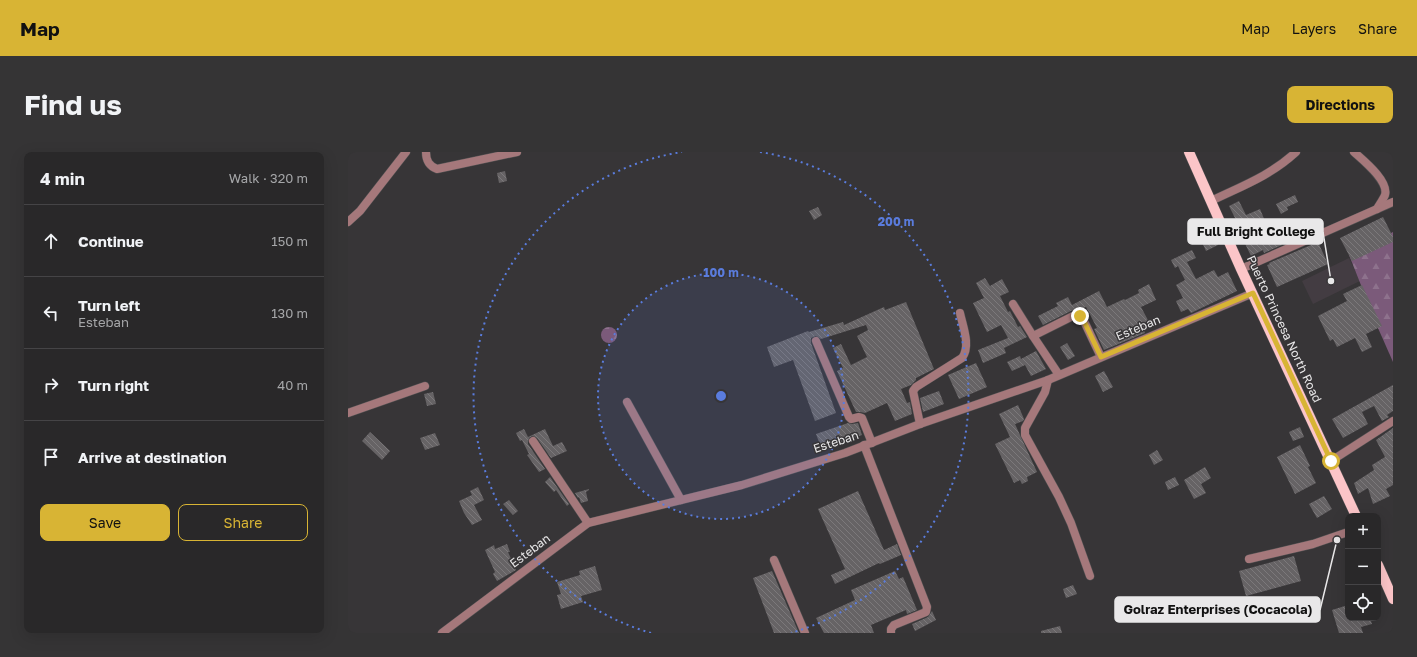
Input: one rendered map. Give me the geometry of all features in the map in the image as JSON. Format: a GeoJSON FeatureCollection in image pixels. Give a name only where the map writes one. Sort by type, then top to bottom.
{"type":"FeatureCollection","features":[{"type":"Feature","properties":{"kind":"main road","name":"Puerto Princesa North Road"},"geometry":{"type":"LineString","coordinates":[[1188,152],[1355,513]]}},
{"type":"Feature","properties":{"kind":"main road"},"geometry":{"type":"LineString","coordinates":[[1381,572],[1393,599]]}},
{"type":"Feature","properties":{"kind":"street"},"geometry":{"type":"LineString","coordinates":[[348,222],[360,211],[406,152]]}},
{"type":"Feature","properties":{"kind":"street"},"geometry":{"type":"LineString","coordinates":[[426,152],[426,160],[429,165],[437,169],[517,152]]}},
{"type":"Feature","properties":{"kind":"street"},"geometry":{"type":"LineString","coordinates":[[1211,201],[1268,174],[1296,152]]}},
{"type":"Feature","properties":{"kind":"street"},"geometry":{"type":"LineString","coordinates":[[1354,152],[1384,184],[1385,196],[1377,209]]}},
{"type":"Feature","properties":{"kind":"street"},"geometry":{"type":"LineString","coordinates":[[1241,269],[1393,202]]}},
{"type":"Feature","properties":{"kind":"street","name":"Esteban"},"geometry":{"type":"LineString","coordinates":[[442,633],[588,523],[742,485],[868,444],[920,424],[1059,376],[1253,293]]}},
{"type":"Feature","properties":{"kind":"street"},"geometry":{"type":"LineString","coordinates":[[1013,304],[1059,376]]}},
{"type":"Feature","properties":{"kind":"street"},"geometry":{"type":"LineString","coordinates":[[920,424],[913,391],[962,358],[965,354],[966,344],[960,313]]}},
{"type":"Feature","properties":{"kind":"street"},"geometry":{"type":"LineString","coordinates":[[1033,336],[1073,316],[1080,316],[1083,319],[1101,357]]}},
{"type":"Feature","properties":{"kind":"street"},"geometry":{"type":"LineString","coordinates":[[816,341],[850,419],[859,417],[862,418],[868,444],[928,607],[926,612],[894,625],[891,629],[891,633]]}},
{"type":"Feature","properties":{"kind":"street"},"geometry":{"type":"LineString","coordinates":[[1048,380],[1045,392],[1025,428],[1025,435],[1059,497],[1090,576]]}},
{"type":"Feature","properties":{"kind":"street"},"geometry":{"type":"LineString","coordinates":[[348,413],[425,386]]}},
{"type":"Feature","properties":{"kind":"street"},"geometry":{"type":"LineString","coordinates":[[627,402],[682,500]]}},
{"type":"Feature","properties":{"kind":"street"},"geometry":{"type":"LineString","coordinates":[[1331,461],[1393,421]]}},
{"type":"Feature","properties":{"kind":"street"},"geometry":{"type":"LineString","coordinates":[[534,441],[588,523]]}},
{"type":"Feature","properties":{"kind":"street"},"geometry":{"type":"LineString","coordinates":[[1249,559],[1313,544],[1345,533]]}},
{"type":"Feature","properties":{"kind":"street"},"geometry":{"type":"LineString","coordinates":[[774,560],[805,633]]}},
{"type":"Feature","properties":{"kind":"shaded area"},"geometry":{"type":"Polygon","coordinates":[[[1349,258],[1360,281],[1313,304],[1302,281],[1349,258]]]}},
{"type":"Feature","properties":{"kind":"green space"},"geometry":{"type":"Polygon","coordinates":[[[1393,232],[1393,362],[1349,255],[1393,232]]]}},
{"type":"Feature","properties":{"kind":"green space"},"geometry":{"type":"Polygon","coordinates":[[[609,327],[616,332],[617,335],[612,342],[609,343],[602,338],[601,335],[606,328],[609,327]]]}},
{"type":"Feature","properties":{"kind":"building"},"geometry":{"type":"Polygon","coordinates":[[[505,171],[507,181],[499,183],[497,173],[505,171]]]}},
{"type":"Feature","properties":{"kind":"building"},"geometry":{"type":"Polygon","coordinates":[[[1295,195],[1298,202],[1287,207],[1288,210],[1281,214],[1276,204],[1295,195]]]}},
{"type":"Feature","properties":{"kind":"building"},"geometry":{"type":"Polygon","coordinates":[[[1239,201],[1246,215],[1260,209],[1265,221],[1249,228],[1258,245],[1270,239],[1269,237],[1273,236],[1269,228],[1282,221],[1290,237],[1280,242],[1282,245],[1264,253],[1263,250],[1251,256],[1229,206],[1239,201]]]}},
{"type":"Feature","properties":{"kind":"building"},"geometry":{"type":"Polygon","coordinates":[[[818,207],[822,215],[814,220],[809,211],[818,207]]]}},
{"type":"Feature","properties":{"kind":"building"},"geometry":{"type":"Polygon","coordinates":[[[1383,217],[1393,237],[1393,242],[1352,261],[1340,238],[1383,217]]]}},
{"type":"Feature","properties":{"kind":"building"},"geometry":{"type":"Polygon","coordinates":[[[1214,236],[1218,245],[1206,251],[1202,242],[1214,236]]]}},
{"type":"Feature","properties":{"kind":"building"},"geometry":{"type":"Polygon","coordinates":[[[1318,242],[1328,264],[1277,287],[1267,265],[1318,242]]]}},
{"type":"Feature","properties":{"kind":"building"},"geometry":{"type":"Polygon","coordinates":[[[1192,250],[1196,258],[1187,262],[1196,279],[1214,270],[1218,277],[1228,272],[1237,291],[1191,313],[1188,309],[1181,312],[1176,301],[1183,298],[1176,285],[1185,280],[1178,266],[1175,268],[1171,260],[1192,250]]]}},
{"type":"Feature","properties":{"kind":"building"},"geometry":{"type":"Polygon","coordinates":[[[985,278],[990,286],[1002,279],[1009,292],[1000,296],[1008,312],[1010,311],[1018,327],[1020,326],[1027,337],[1004,348],[1006,353],[983,363],[978,350],[1008,338],[1001,325],[987,332],[973,303],[984,298],[976,283],[985,278]]]}},
{"type":"Feature","properties":{"kind":"building"},"geometry":{"type":"Polygon","coordinates":[[[1149,284],[1156,300],[1141,307],[1150,324],[1143,328],[1145,333],[1104,350],[1094,329],[1097,328],[1086,307],[1071,311],[1043,325],[1038,316],[1058,306],[1056,303],[1068,297],[1072,305],[1099,291],[1107,307],[1139,293],[1138,290],[1149,284]]]}},
{"type":"Feature","properties":{"kind":"building"},"geometry":{"type":"Polygon","coordinates":[[[1362,285],[1382,326],[1366,334],[1372,347],[1362,352],[1355,338],[1337,347],[1333,339],[1330,341],[1318,316],[1347,301],[1343,294],[1362,285]]]}},
{"type":"Feature","properties":{"kind":"building"},"geometry":{"type":"Polygon","coordinates":[[[906,302],[934,369],[916,378],[911,385],[901,389],[907,403],[910,402],[912,414],[895,421],[887,403],[865,413],[856,412],[837,371],[843,368],[833,348],[841,344],[851,365],[867,357],[857,336],[868,330],[866,325],[821,339],[816,336],[811,338],[811,343],[836,413],[815,421],[793,360],[774,367],[767,347],[808,331],[809,332],[843,322],[844,325],[884,307],[885,310],[906,302]]]}},
{"type":"Feature","properties":{"kind":"building"},"geometry":{"type":"Polygon","coordinates":[[[1067,343],[1075,356],[1068,360],[1060,347],[1067,343]]]}},
{"type":"Feature","properties":{"kind":"building"},"geometry":{"type":"Polygon","coordinates":[[[1036,351],[1046,369],[1031,376],[1025,365],[1012,371],[1007,362],[1020,356],[1021,359],[1036,351]]]}},
{"type":"Feature","properties":{"kind":"building"},"geometry":{"type":"Polygon","coordinates":[[[976,363],[987,387],[959,399],[948,375],[976,363]]]}},
{"type":"Feature","properties":{"kind":"building"},"geometry":{"type":"Polygon","coordinates":[[[1104,371],[1113,387],[1103,392],[1095,376],[1104,371]]]}},
{"type":"Feature","properties":{"kind":"building"},"geometry":{"type":"Polygon","coordinates":[[[1393,385],[1393,411],[1387,415],[1389,417],[1382,421],[1374,406],[1362,412],[1368,424],[1343,438],[1332,419],[1393,385]]]}},
{"type":"Feature","properties":{"kind":"building"},"geometry":{"type":"Polygon","coordinates":[[[939,391],[944,404],[923,412],[920,398],[939,391]]]}},
{"type":"Feature","properties":{"kind":"building"},"geometry":{"type":"Polygon","coordinates":[[[433,392],[436,404],[427,406],[424,394],[433,392]]]}},
{"type":"Feature","properties":{"kind":"building"},"geometry":{"type":"Polygon","coordinates":[[[1018,405],[1024,419],[1023,421],[1015,424],[1037,472],[1027,477],[1028,481],[1022,484],[1020,480],[1014,483],[995,444],[1010,437],[999,414],[1018,405]]]}},
{"type":"Feature","properties":{"kind":"building"},"geometry":{"type":"Polygon","coordinates":[[[848,423],[858,423],[862,435],[822,450],[816,434],[848,423]]]}},
{"type":"Feature","properties":{"kind":"building"},"geometry":{"type":"Polygon","coordinates":[[[1300,427],[1304,437],[1293,441],[1289,432],[1300,427]]]}},
{"type":"Feature","properties":{"kind":"building"},"geometry":{"type":"Polygon","coordinates":[[[1393,428],[1393,485],[1386,489],[1390,496],[1373,504],[1368,488],[1358,494],[1354,483],[1374,470],[1372,465],[1385,457],[1376,440],[1393,428]]]}},
{"type":"Feature","properties":{"kind":"building"},"geometry":{"type":"Polygon","coordinates":[[[524,429],[528,437],[545,429],[553,446],[562,442],[567,451],[551,458],[537,438],[533,436],[530,437],[528,444],[545,469],[539,472],[527,455],[529,454],[522,440],[520,441],[516,433],[524,429]]]}},
{"type":"Feature","properties":{"kind":"building"},"geometry":{"type":"Polygon","coordinates":[[[370,432],[390,451],[382,460],[362,441],[370,432]]]}},
{"type":"Feature","properties":{"kind":"building"},"geometry":{"type":"Polygon","coordinates":[[[435,433],[440,445],[425,450],[420,438],[435,433]]]}},
{"type":"Feature","properties":{"kind":"building"},"geometry":{"type":"Polygon","coordinates":[[[1300,445],[1316,483],[1295,494],[1277,457],[1300,445]]]}},
{"type":"Feature","properties":{"kind":"building"},"geometry":{"type":"Polygon","coordinates":[[[1157,450],[1163,460],[1154,465],[1149,455],[1157,450]]]}},
{"type":"Feature","properties":{"kind":"building"},"geometry":{"type":"Polygon","coordinates":[[[1205,467],[1211,478],[1201,484],[1206,493],[1194,499],[1184,480],[1205,467]]]}},
{"type":"Feature","properties":{"kind":"building"},"geometry":{"type":"Polygon","coordinates":[[[550,477],[569,504],[567,506],[556,490],[554,492],[545,482],[550,477]]]}},
{"type":"Feature","properties":{"kind":"building"},"geometry":{"type":"Polygon","coordinates":[[[1175,477],[1179,485],[1168,490],[1165,482],[1175,477]]]}},
{"type":"Feature","properties":{"kind":"building"},"geometry":{"type":"Polygon","coordinates":[[[478,487],[484,500],[474,505],[482,520],[472,525],[464,513],[459,501],[472,495],[470,491],[478,487]]]}},
{"type":"Feature","properties":{"kind":"building"},"geometry":{"type":"Polygon","coordinates":[[[589,489],[586,492],[588,501],[581,503],[579,497],[578,498],[575,493],[589,489]]]}},
{"type":"Feature","properties":{"kind":"building"},"geometry":{"type":"Polygon","coordinates":[[[858,491],[884,550],[897,544],[901,555],[880,564],[879,563],[835,584],[831,575],[845,569],[818,509],[858,491]]]}},
{"type":"Feature","properties":{"kind":"building"},"geometry":{"type":"Polygon","coordinates":[[[1324,496],[1332,509],[1317,518],[1309,504],[1324,496]]]}},
{"type":"Feature","properties":{"kind":"building"},"geometry":{"type":"Polygon","coordinates":[[[509,500],[518,511],[513,515],[503,504],[509,500]]]}},
{"type":"Feature","properties":{"kind":"building"},"geometry":{"type":"Polygon","coordinates":[[[507,544],[510,552],[508,552],[516,570],[497,581],[493,574],[495,572],[485,550],[494,545],[495,549],[507,544]]]}},
{"type":"Feature","properties":{"kind":"building"},"geometry":{"type":"Polygon","coordinates":[[[1294,556],[1301,581],[1246,596],[1239,571],[1294,556]]]}},
{"type":"Feature","properties":{"kind":"building"},"geometry":{"type":"Polygon","coordinates":[[[595,566],[602,590],[581,596],[583,602],[561,609],[557,595],[561,594],[557,582],[580,575],[579,571],[595,566]]]}},
{"type":"Feature","properties":{"kind":"building"},"geometry":{"type":"Polygon","coordinates":[[[772,571],[799,633],[774,633],[753,578],[772,571]]]}},
{"type":"Feature","properties":{"kind":"building"},"geometry":{"type":"Polygon","coordinates":[[[895,571],[899,579],[903,577],[917,610],[907,614],[906,610],[871,625],[874,633],[824,633],[816,618],[855,600],[851,590],[895,571]]]}},
{"type":"Feature","properties":{"kind":"building"},"geometry":{"type":"Polygon","coordinates":[[[1073,585],[1077,594],[1066,598],[1063,589],[1073,585]]]}},
{"type":"Feature","properties":{"kind":"building"},"geometry":{"type":"Polygon","coordinates":[[[1345,606],[1345,621],[1371,621],[1372,624],[1361,627],[1363,633],[1339,633],[1332,610],[1345,606]]]}},
{"type":"Feature","properties":{"kind":"building"},"geometry":{"type":"Polygon","coordinates":[[[932,611],[936,620],[915,631],[912,624],[928,617],[932,611]]]}},
{"type":"Feature","properties":{"kind":"building"},"geometry":{"type":"Polygon","coordinates":[[[1060,626],[1062,633],[1041,633],[1041,631],[1060,626]]]}},
{"type":"Feature","properties":{"kind":"place","name":"Full Bright College"},"geometry":{"type":"Point","coordinates":[1331,281]}},
{"type":"Feature","properties":{"kind":"place","name":"Golraz Enterprises (Cocacola)"},"geometry":{"type":"Point","coordinates":[1337,540]}},
{"type":"Feature","properties":{"kind":"route"},"geometry":{"type":"LineString","coordinates":[[1080,316],[1083,319],[1101,357],[1253,293],[1331,461]]}}]}
